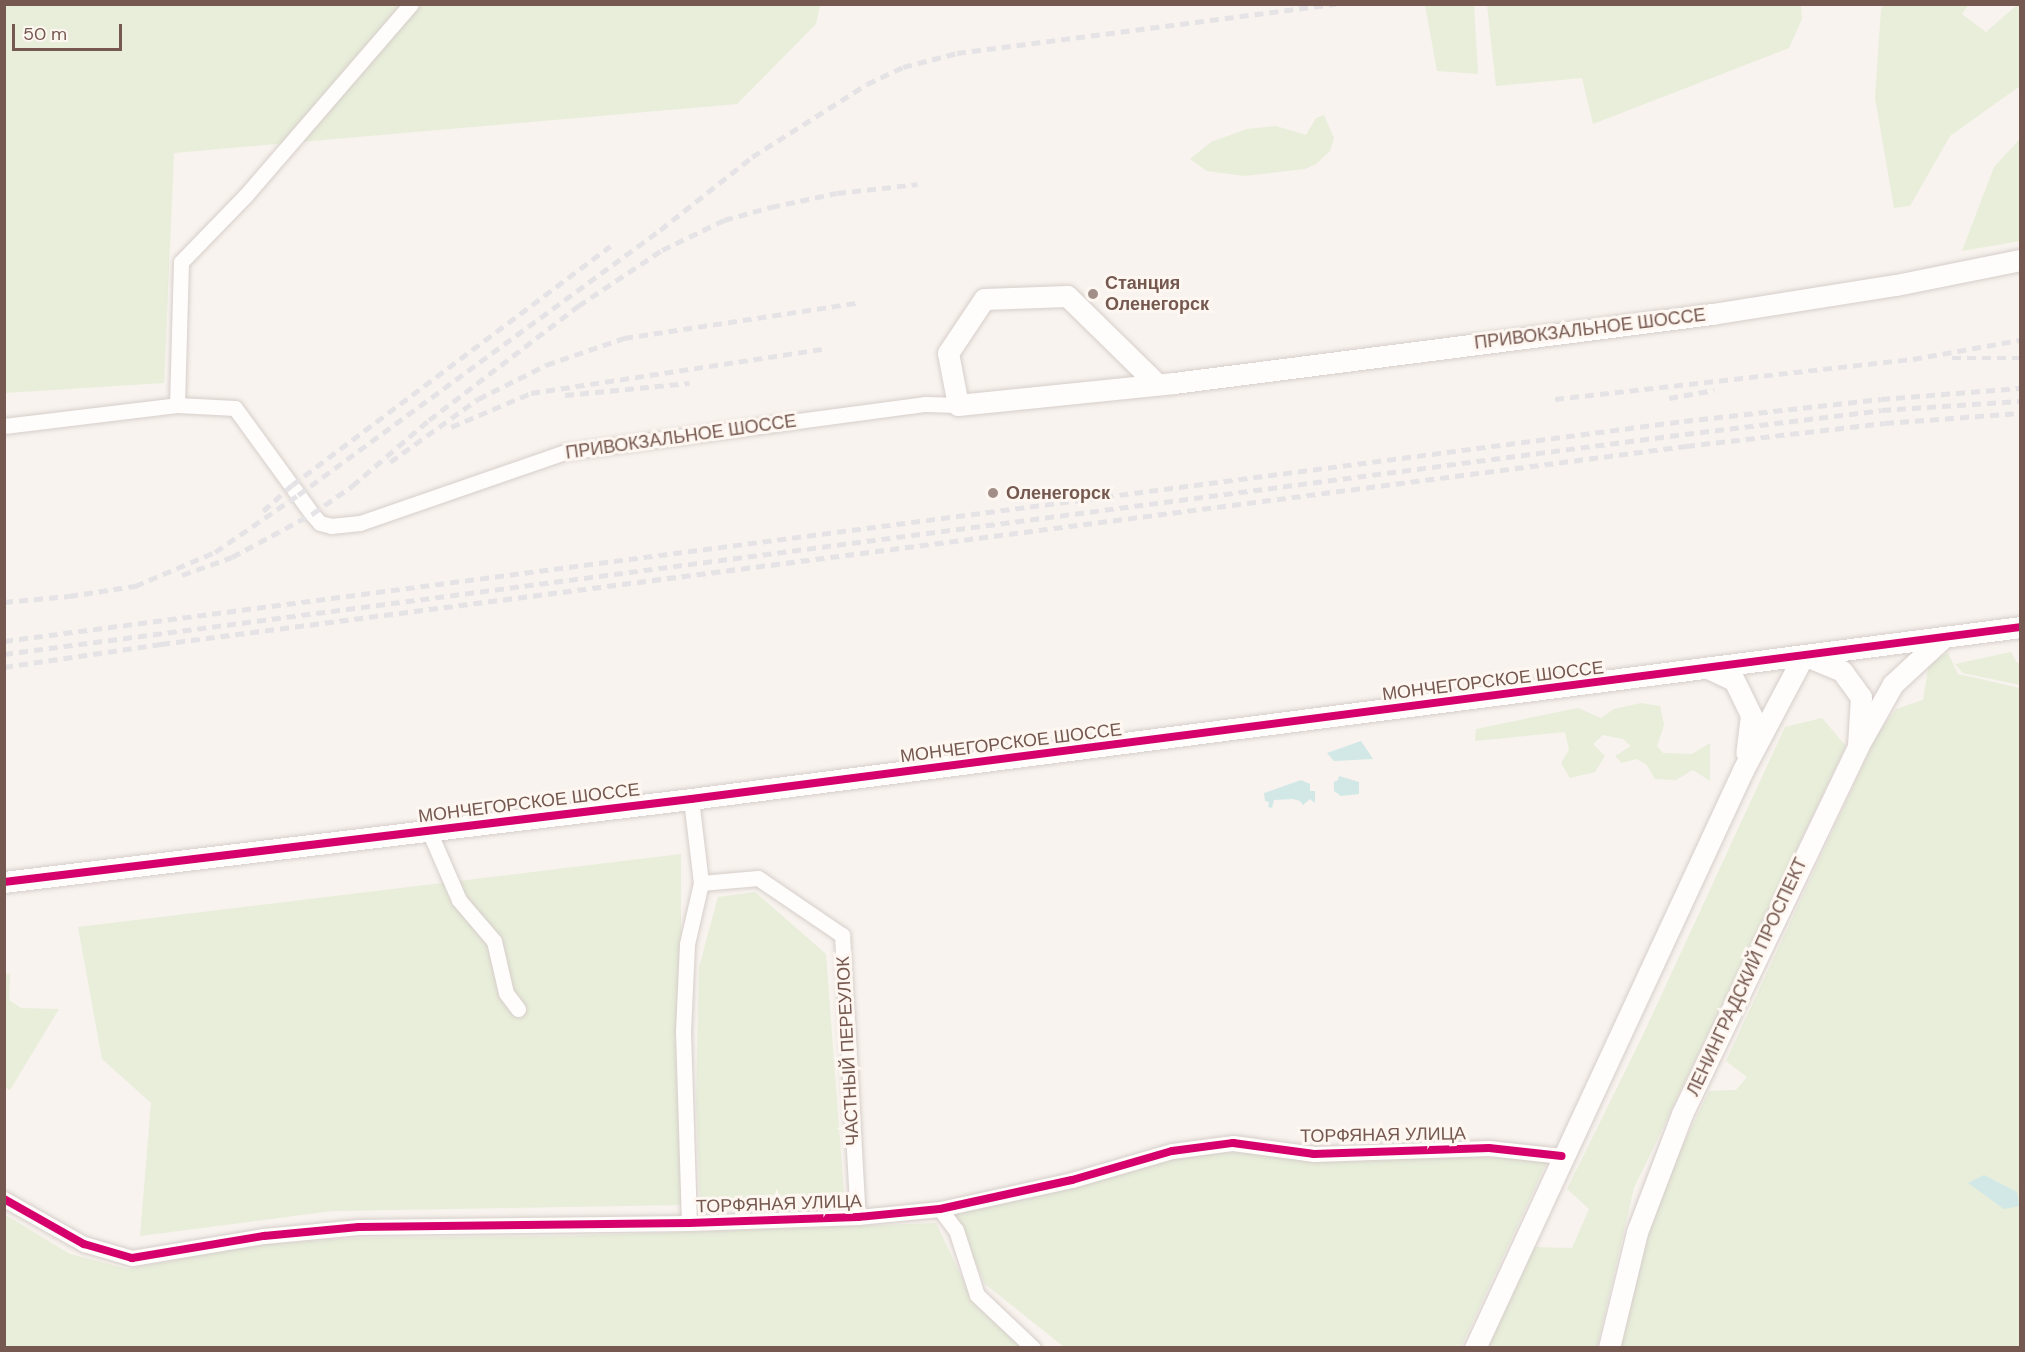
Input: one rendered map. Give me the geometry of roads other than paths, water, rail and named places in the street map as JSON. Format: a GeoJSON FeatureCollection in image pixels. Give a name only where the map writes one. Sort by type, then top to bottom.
{"type":"FeatureCollection","features":[{"type":"Feature","properties":{"kind":"street"},"geometry":{"type":"LineString","coordinates":[[4,426],[177,405],[181,262],[275,162],[411,4]]}},
{"type":"Feature","properties":{"kind":"street","name":"ПРИВОКЗАЛЬНОЕ ШОССЕ"},"geometry":{"type":"LineString","coordinates":[[177,405],[235,408],[312,514],[320,523],[331,526],[360,523],[565,452],[926,404],[958,405],[1156,384],[1712,314],[1896,285],[2020,260]]}},
{"type":"Feature","properties":{"kind":"street"},"geometry":{"type":"LineString","coordinates":[[958,405],[948,353],[984,299],[1067,296],[1156,384]]}},
{"type":"Feature","properties":{"kind":"street","name":"МОНЧЕГОРСКОЕ ШОССЕ"},"geometry":{"type":"LineString","coordinates":[[4,882],[691,798],[1710,669],[1804,654],[2020,627]]}},
{"type":"Feature","properties":{"kind":"street","name":"ЛЕНИНГРАДСКИЙ ПРОСПЕКТ"},"geometry":{"type":"LineString","coordinates":[[1609,1347],[1637,1232],[1669,1145],[1858,746],[1893,684],[1944,637]]}},
{"type":"Feature","properties":{"kind":"street"},"geometry":{"type":"LineString","coordinates":[[1475,1347],[1743,770],[1804,654],[1842,670],[1861,697],[1858,746]]}},
{"type":"Feature","properties":{"kind":"street"},"geometry":{"type":"LineString","coordinates":[[1710,669],[1734,680],[1751,716],[1743,770]]}},
{"type":"Feature","properties":{"kind":"street"},"geometry":{"type":"LineString","coordinates":[[689,1223],[683,1032],[687,944],[701,882],[691,798]]}},
{"type":"Feature","properties":{"kind":"street"},"geometry":{"type":"LineString","coordinates":[[429,831],[459,900],[494,941],[506,993],[518,1009]]}},
{"type":"Feature","properties":{"kind":"street","name":"ЧАСТНЫЙ ПЕРЕУЛОК"},"geometry":{"type":"LineString","coordinates":[[701,882],[758,878],[842,935],[858,1217]]}},
{"type":"Feature","properties":{"kind":"street","name":"ТОРФЯНАЯ УЛИЦА"},"geometry":{"type":"LineString","coordinates":[[4,1198],[84,1245],[132,1258],[264,1236],[359,1227],[689,1223],[858,1217],[940,1209],[1072,1180],[1172,1151],[1233,1143],[1314,1154],[1489,1148],[1562,1156]]}},
{"type":"Feature","properties":{"kind":"street"},"geometry":{"type":"LineString","coordinates":[[940,1209],[956,1230],[977,1295],[1033,1347]]}},
{"type":"Feature","properties":{"kind":"water"},"geometry":{"type":"Polygon","coordinates":[[[1361,741],[1373,759],[1334,761],[1327,753],[1361,741]]]}},
{"type":"Feature","properties":{"kind":"water"},"geometry":{"type":"Polygon","coordinates":[[[1339,776],[1359,782],[1359,794],[1341,796],[1334,791],[1334,782],[1339,776]]]}},
{"type":"Feature","properties":{"kind":"water"},"geometry":{"type":"Polygon","coordinates":[[[1301,780],[1310,784],[1310,791],[1315,791],[1315,803],[1310,799],[1303,805],[1300,801],[1293,799],[1274,800],[1272,808],[1268,807],[1269,802],[1265,801],[1264,793],[1301,780]]]}},
{"type":"Feature","properties":{"kind":"water"},"geometry":{"type":"Polygon","coordinates":[[[1984,1175],[2017,1192],[2019,1206],[2004,1209],[1968,1183],[1984,1175]]]}},
{"type":"Feature","properties":{"kind":"railway"},"geometry":{"type":"LineString","coordinates":[[135,586],[215,552],[298,495],[660,230],[752,157],[867,84],[903,67],[957,53],[1336,4]]}},
{"type":"Feature","properties":{"kind":"railway"},"geometry":{"type":"LineString","coordinates":[[182,575],[232,557],[312,514],[352,486],[429,420],[578,306],[662,250],[724,220],[771,207],[837,193],[918,184]]}},
{"type":"Feature","properties":{"kind":"railway"},"geometry":{"type":"LineString","coordinates":[[263,511],[292,485],[610,246]]}},
{"type":"Feature","properties":{"kind":"railway"},"geometry":{"type":"LineString","coordinates":[[390,462],[478,399],[546,365],[624,338],[856,303]]}},
{"type":"Feature","properties":{"kind":"railway"},"geometry":{"type":"LineString","coordinates":[[1555,399],[1913,359],[2020,340]]}},
{"type":"Feature","properties":{"kind":"railway"},"geometry":{"type":"LineString","coordinates":[[451,427],[531,393],[823,349]]}},
{"type":"Feature","properties":{"kind":"railway"},"geometry":{"type":"LineString","coordinates":[[1952,358],[2020,358]]}},
{"type":"Feature","properties":{"kind":"railway"},"geometry":{"type":"LineString","coordinates":[[565,395],[689,383]]}},
{"type":"Feature","properties":{"kind":"railway"},"geometry":{"type":"LineString","coordinates":[[4,641],[1684,421],[1881,399],[2020,388]]}},
{"type":"Feature","properties":{"kind":"railway"},"geometry":{"type":"LineString","coordinates":[[1669,398],[1714,390]]}},
{"type":"Feature","properties":{"kind":"railway"},"geometry":{"type":"LineString","coordinates":[[4,654],[1685,434],[1882,410],[2020,401]]}},
{"type":"Feature","properties":{"kind":"railway"},"geometry":{"type":"LineString","coordinates":[[4,667],[161,644],[1686,446],[1885,423],[2020,413]]}},
{"type":"Feature","properties":{"kind":"railway"},"geometry":{"type":"LineString","coordinates":[[4,602],[69,596],[141,585]]}},
{"type":"Feature","properties":{"kind":"place","name":"Станция Оленегорск"},"geometry":{"type":"Point","coordinates":[1093,294]}},
{"type":"Feature","properties":{"kind":"place","name":"Оленегорск"},"geometry":{"type":"Point","coordinates":[993,493]}}]}
